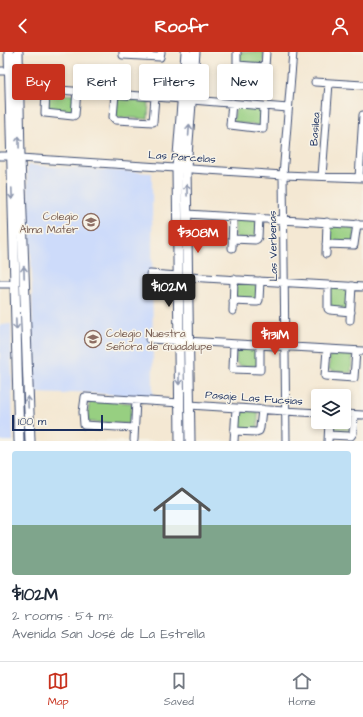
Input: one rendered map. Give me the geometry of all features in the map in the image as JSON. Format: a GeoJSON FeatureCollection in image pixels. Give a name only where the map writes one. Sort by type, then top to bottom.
{"type":"FeatureCollection","features":[{"type":"Feature","properties":{"kind":"main road"},"geometry":{"type":"LineString","coordinates":[[9,52],[4,71],[15,157],[30,441]]}},
{"type":"Feature","properties":{"kind":"main road"},"geometry":{"type":"LineString","coordinates":[[18,52],[18,64]]}},
{"type":"Feature","properties":{"kind":"main road"},"geometry":{"type":"LineString","coordinates":[[186,52],[186,64]]}},
{"type":"Feature","properties":{"kind":"main road"},"geometry":{"type":"LineString","coordinates":[[193,64],[195,52]]}},
{"type":"Feature","properties":{"kind":"main road"},"geometry":{"type":"LineString","coordinates":[[17,100],[15,157],[15,284],[19,441]]}},
{"type":"Feature","properties":{"kind":"main road"},"geometry":{"type":"LineString","coordinates":[[187,100],[182,168],[184,340],[190,441]]}},
{"type":"Feature","properties":{"kind":"main road"},"geometry":{"type":"LineString","coordinates":[[182,168],[187,214],[183,276]]}},
{"type":"Feature","properties":{"kind":"main road"},"geometry":{"type":"LineString","coordinates":[[180,441],[180,403],[184,340]]}},
{"type":"Feature","properties":{"kind":"street"},"geometry":{"type":"LineString","coordinates":[[123,52],[123,54],[160,57],[161,52]]}},
{"type":"Feature","properties":{"kind":"street"},"geometry":{"type":"LineString","coordinates":[[237,52],[237,65],[265,67],[266,52]]}},
{"type":"Feature","properties":{"kind":"street","name":"Las Verbenas"},"geometry":{"type":"LineString","coordinates":[[286,441],[283,175],[293,52]]}},
{"type":"Feature","properties":{"kind":"street"},"geometry":{"type":"LineString","coordinates":[[315,82],[363,85]]}},
{"type":"Feature","properties":{"kind":"street","name":"Basilea"},"geometry":{"type":"LineString","coordinates":[[322,176],[329,83]]}},
{"type":"Feature","properties":{"kind":"street"},"geometry":{"type":"LineString","coordinates":[[45,100],[44,112],[46,114],[74,116],[77,100]]}},
{"type":"Feature","properties":{"kind":"street"},"geometry":{"type":"LineString","coordinates":[[114,100],[113,117],[116,120],[153,122],[155,100]]}},
{"type":"Feature","properties":{"kind":"street"},"geometry":{"type":"LineString","coordinates":[[187,100],[288,108]]}},
{"type":"Feature","properties":{"kind":"street"},"geometry":{"type":"LineString","coordinates":[[232,103],[230,125],[263,129],[264,106]]}},
{"type":"Feature","properties":{"kind":"street"},"geometry":{"type":"LineString","coordinates":[[361,178],[363,115]]}},
{"type":"Feature","properties":{"kind":"street","name":"Las Parcelas"},"geometry":{"type":"LineString","coordinates":[[0,156],[283,175],[361,178]]}},
{"type":"Feature","properties":{"kind":"street"},"geometry":{"type":"LineString","coordinates":[[187,214],[360,224],[354,245],[326,244]]}},
{"type":"Feature","properties":{"kind":"street"},"geometry":{"type":"LineString","coordinates":[[232,248],[233,217]]}},
{"type":"Feature","properties":{"kind":"street"},"geometry":{"type":"LineString","coordinates":[[232,239],[257,239],[259,218]]}},
{"type":"Feature","properties":{"kind":"street"},"geometry":{"type":"LineString","coordinates":[[326,254],[327,222]]}},
{"type":"Feature","properties":{"kind":"street"},"geometry":{"type":"LineString","coordinates":[[150,274],[363,287]]}},
{"type":"Feature","properties":{"kind":"street"},"geometry":{"type":"LineString","coordinates":[[233,311],[234,279]]}},
{"type":"Feature","properties":{"kind":"street"},"geometry":{"type":"LineString","coordinates":[[233,301],[258,302],[260,281]]}},
{"type":"Feature","properties":{"kind":"street"},"geometry":{"type":"LineString","coordinates":[[0,284],[15,284]]}},
{"type":"Feature","properties":{"kind":"street"},"geometry":{"type":"LineString","coordinates":[[328,285],[328,309],[351,312]]}},
{"type":"Feature","properties":{"kind":"street"},"geometry":{"type":"LineString","coordinates":[[350,320],[352,286]]}},
{"type":"Feature","properties":{"kind":"street"},"geometry":{"type":"LineString","coordinates":[[149,339],[184,340],[360,351],[354,378],[325,376],[327,349]]}},
{"type":"Feature","properties":{"kind":"street"},"geometry":{"type":"LineString","coordinates":[[234,344],[233,369],[260,370],[260,345]]}},
{"type":"Feature","properties":{"kind":"street"},"geometry":{"type":"LineString","coordinates":[[134,428],[84,425],[83,412],[85,396],[180,403]]}},
{"type":"Feature","properties":{"kind":"street"},"geometry":{"type":"LineString","coordinates":[[134,440],[136,400]]}},
{"type":"Feature","properties":{"kind":"street","name":"Pasaje Las Fucsias"},"geometry":{"type":"LineString","coordinates":[[189,405],[311,413]]}},
{"type":"Feature","properties":{"kind":"street"},"geometry":{"type":"LineString","coordinates":[[234,441],[236,408]]}},
{"type":"Feature","properties":{"kind":"street"},"geometry":{"type":"LineString","coordinates":[[234,431],[259,431],[262,409]]}},
{"type":"Feature","properties":{"kind":"street"},"geometry":{"type":"LineString","coordinates":[[351,415],[363,415]]}},
{"type":"Feature","properties":{"kind":"street"},"geometry":{"type":"LineString","coordinates":[[328,438],[352,436],[354,415]]}},
{"type":"Feature","properties":{"kind":"shaded area"},"geometry":{"type":"Polygon","coordinates":[[[28,165],[152,173],[153,397],[74,392],[65,394],[33,393],[32,276],[28,165]]]}},
{"type":"Feature","properties":{"kind":"shaded area"},"geometry":{"type":"Polygon","coordinates":[[[11,324],[13,441],[0,441],[0,325],[11,324]]]}},
{"type":"Feature","properties":{"kind":"green space"},"geometry":{"type":"Polygon","coordinates":[[[239,52],[264,52],[263,64],[238,63],[239,52]]]}},
{"type":"Feature","properties":{"kind":"green space"},"geometry":{"type":"Polygon","coordinates":[[[65,94],[73,95],[73,112],[46,110],[47,100],[65,100],[65,94]]]}},
{"type":"Feature","properties":{"kind":"green space"},"geometry":{"type":"Polygon","coordinates":[[[117,100],[149,101],[148,119],[116,117],[117,100]]]}},
{"type":"Feature","properties":{"kind":"green space"},"geometry":{"type":"Polygon","coordinates":[[[236,107],[261,107],[262,126],[233,122],[236,107]]]}},
{"type":"Feature","properties":{"kind":"green space"},"geometry":{"type":"Polygon","coordinates":[[[237,219],[255,220],[257,223],[256,237],[238,238],[235,235],[235,221],[237,219]]]}},
{"type":"Feature","properties":{"kind":"green space"},"geometry":{"type":"Polygon","coordinates":[[[330,226],[355,227],[354,243],[330,241],[330,226]]]}},
{"type":"Feature","properties":{"kind":"green space"},"geometry":{"type":"Polygon","coordinates":[[[256,282],[257,300],[235,298],[236,283],[256,282]]]}},
{"type":"Feature","properties":{"kind":"green space"},"geometry":{"type":"Polygon","coordinates":[[[329,287],[349,289],[350,307],[346,310],[331,309],[329,287]]]}},
{"type":"Feature","properties":{"kind":"green space"},"geometry":{"type":"Polygon","coordinates":[[[236,348],[259,349],[258,363],[256,366],[240,366],[236,363],[236,348]]]}},
{"type":"Feature","properties":{"kind":"green space"},"geometry":{"type":"Polygon","coordinates":[[[330,354],[353,355],[351,373],[332,371],[329,369],[330,354]]]}},
{"type":"Feature","properties":{"kind":"green space"},"geometry":{"type":"Polygon","coordinates":[[[90,400],[132,403],[131,424],[88,422],[90,400]]]}},
{"type":"Feature","properties":{"kind":"green space"},"geometry":{"type":"Polygon","coordinates":[[[238,410],[258,412],[258,429],[238,430],[238,410]]]}},
{"type":"Feature","properties":{"kind":"green space"},"geometry":{"type":"Polygon","coordinates":[[[331,429],[351,429],[350,435],[333,433],[331,429]]]}},
{"type":"Feature","properties":{"kind":"place","name":"Colegio Alma Mater"},"geometry":{"type":"Point","coordinates":[91,222]}},
{"type":"Feature","properties":{"kind":"place","name":"Colegio Nuestra Señora de Guadalupe"},"geometry":{"type":"Point","coordinates":[93,339]}}]}
